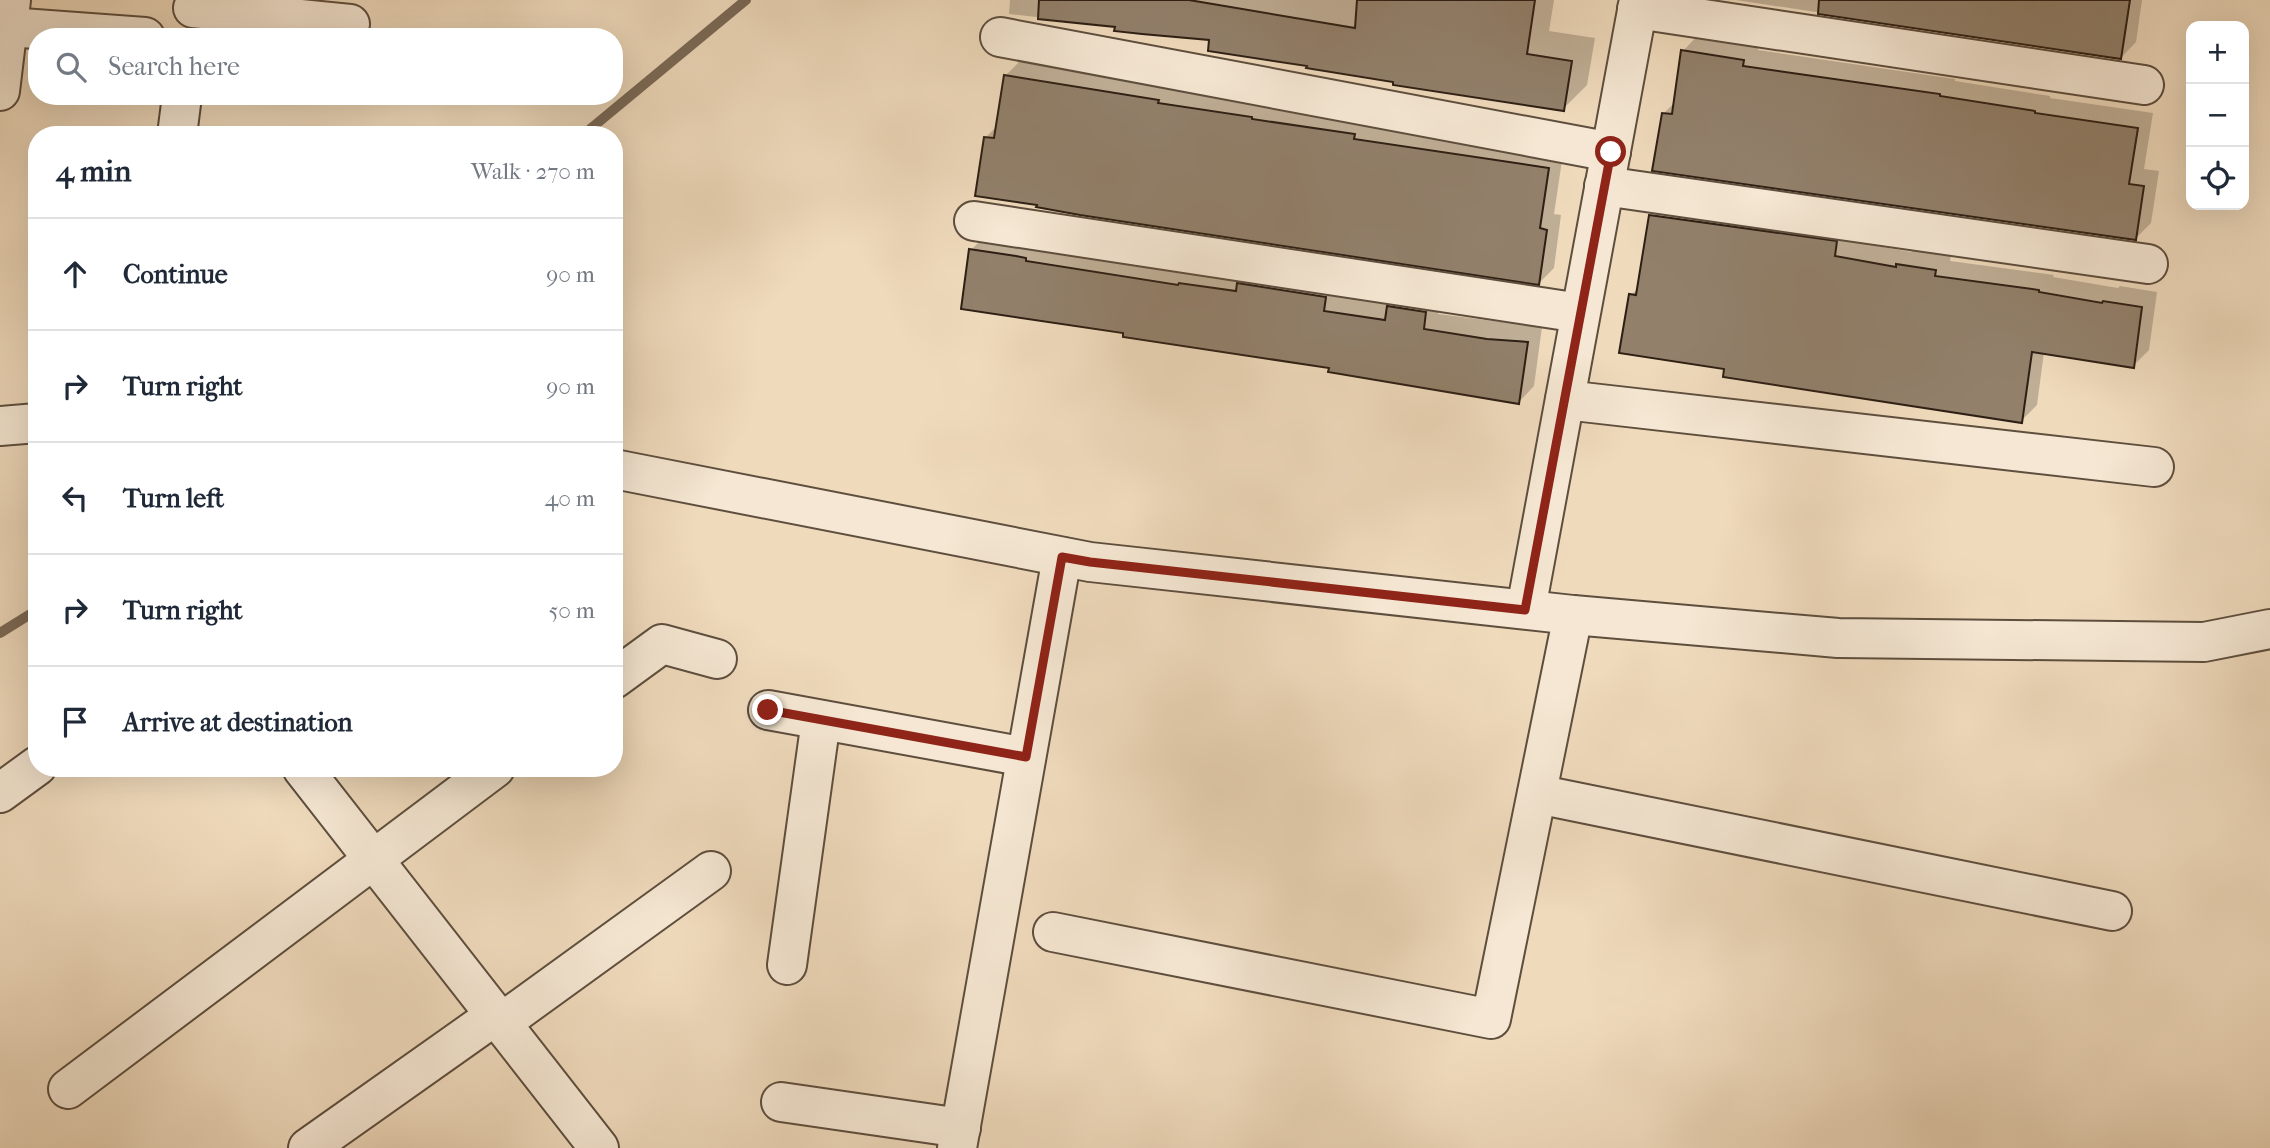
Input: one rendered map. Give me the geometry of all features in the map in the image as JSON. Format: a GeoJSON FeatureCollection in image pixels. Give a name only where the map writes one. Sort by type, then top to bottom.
{"type":"FeatureCollection","features":[{"type":"Feature","properties":{"kind":"street"},"geometry":{"type":"LineString","coordinates":[[1525,610],[1638,5],[2144,85]]}},
{"type":"Feature","properties":{"kind":"street"},"geometry":{"type":"LineString","coordinates":[[0,91],[10,14],[92,28]]}},
{"type":"Feature","properties":{"kind":"street"},"geometry":{"type":"LineString","coordinates":[[193,15],[350,24]]}},
{"type":"Feature","properties":{"kind":"street"},"geometry":{"type":"LineString","coordinates":[[1000,37],[1607,169],[2148,264]]}},
{"type":"Feature","properties":{"kind":"street"},"geometry":{"type":"LineString","coordinates":[[178,126],[181,105]]}},
{"type":"Feature","properties":{"kind":"street"},"geometry":{"type":"LineString","coordinates":[[974,221],[1580,313]]}},
{"type":"Feature","properties":{"kind":"street"},"geometry":{"type":"LineString","coordinates":[[1564,400],[2154,467]]}},
{"type":"Feature","properties":{"kind":"street"},"geometry":{"type":"LineString","coordinates":[[0,426],[28,424]]}},
{"type":"Feature","properties":{"kind":"street"},"geometry":{"type":"LineString","coordinates":[[623,470],[1104,564],[1573,615],[1838,638],[2204,642],[2270,629]]}},
{"type":"Feature","properties":{"kind":"street"},"geometry":{"type":"LineString","coordinates":[[781,1102],[959,1138],[1062,557]]}},
{"type":"Feature","properties":{"kind":"street"},"geometry":{"type":"LineString","coordinates":[[1053,932],[1491,1019],[1573,615]]}},
{"type":"Feature","properties":{"kind":"street"},"geometry":{"type":"LineString","coordinates":[[623,672],[662,644],[717,659]]}},
{"type":"Feature","properties":{"kind":"street"},"geometry":{"type":"LineString","coordinates":[[768,710],[1026,757]]}},
{"type":"Feature","properties":{"kind":"street"},"geometry":{"type":"LineString","coordinates":[[787,965],[821,720]]}},
{"type":"Feature","properties":{"kind":"street"},"geometry":{"type":"LineString","coordinates":[[0,793],[28,773]]}},
{"type":"Feature","properties":{"kind":"street"},"geometry":{"type":"LineString","coordinates":[[309,777],[600,1148]]}},
{"type":"Feature","properties":{"kind":"street"},"geometry":{"type":"LineString","coordinates":[[68,1089],[483,777]]}},
{"type":"Feature","properties":{"kind":"street"},"geometry":{"type":"LineString","coordinates":[[1537,794],[2112,911]]}},
{"type":"Feature","properties":{"kind":"street"},"geometry":{"type":"LineString","coordinates":[[308,1148],[711,871]]}},
{"type":"Feature","properties":{"kind":"building"},"geometry":{"type":"Polygon","coordinates":[[[1039,0],[1189,0],[1355,28],[1357,0],[1535,0],[1527,54],[1572,61],[1564,111],[1393,85],[1393,82],[1306,68],[1307,66],[1208,51],[1209,40],[1114,31],[1115,27],[1038,19],[1039,0]]]}},
{"type":"Feature","properties":{"kind":"building"},"geometry":{"type":"Polygon","coordinates":[[[1819,0],[2130,0],[2121,59],[1818,14],[1819,0]]]}},
{"type":"Feature","properties":{"kind":"building"},"geometry":{"type":"Polygon","coordinates":[[[1681,50],[1744,60],[1743,66],[1940,94],[2035,113],[2138,128],[2129,184],[2144,186],[2136,240],[1652,171],[1662,113],[1672,114],[1681,50]]]}},
{"type":"Feature","properties":{"kind":"building"},"geometry":{"type":"Polygon","coordinates":[[[1004,75],[1159,100],[1158,103],[1252,119],[1355,134],[1354,139],[1549,168],[1540,228],[1547,230],[1539,285],[1080,215],[1036,207],[1037,205],[975,196],[984,137],[994,138],[1004,75]]]}},
{"type":"Feature","properties":{"kind":"building"},"geometry":{"type":"Polygon","coordinates":[[[1649,215],[1837,241],[1835,256],[1896,267],[1896,264],[1936,270],[1935,276],[2142,307],[2134,368],[2032,352],[2022,423],[1723,377],[1724,369],[1619,353],[1629,294],[1636,295],[1649,215]]]}},
{"type":"Feature","properties":{"kind":"building"},"geometry":{"type":"Polygon","coordinates":[[[969,249],[1026,258],[1026,261],[1178,285],[1236,291],[1237,283],[1326,297],[1324,311],[1385,320],[1387,306],[1426,312],[1424,329],[1487,339],[1528,342],[1519,404],[1328,372],[1329,368],[961,309],[969,249]]]}},
{"type":"Feature","properties":{"kind":"waterway"},"geometry":{"type":"LineString","coordinates":[[623,102],[746,0]]}},
{"type":"Feature","properties":{"kind":"waterway"},"geometry":{"type":"LineString","coordinates":[[594,126],[619,105]]}},
{"type":"Feature","properties":{"kind":"waterway"},"geometry":{"type":"LineString","coordinates":[[0,633],[28,616]]}},
{"type":"Feature","properties":{"kind":"route"},"geometry":{"type":"LineString","coordinates":[[768,710],[1026,757],[1062,557],[1525,610],[1611,152]]}}]}
